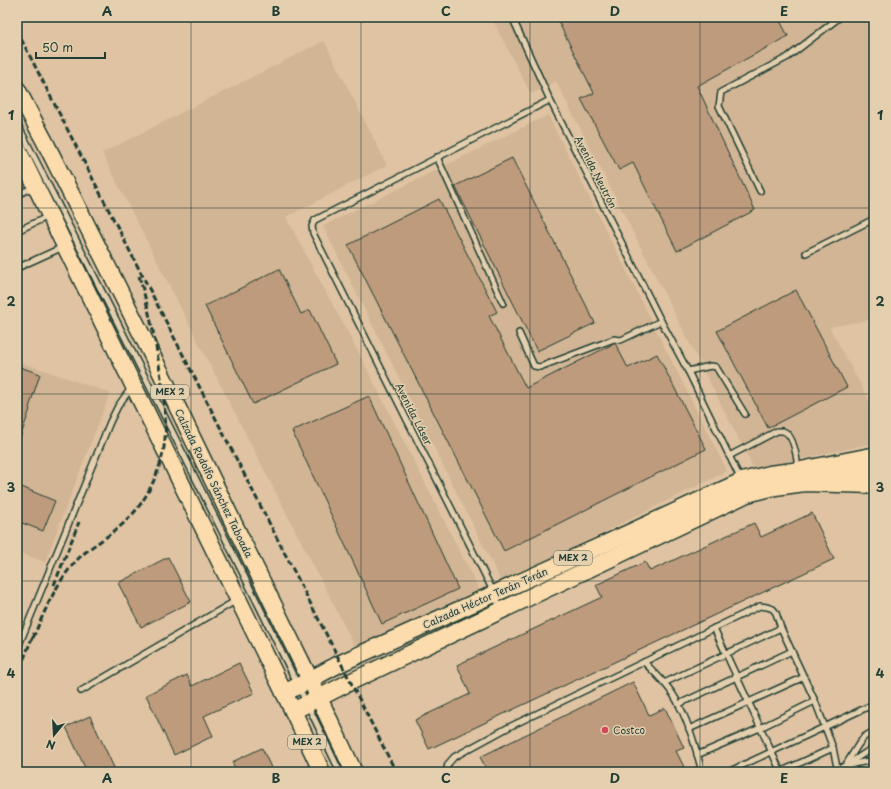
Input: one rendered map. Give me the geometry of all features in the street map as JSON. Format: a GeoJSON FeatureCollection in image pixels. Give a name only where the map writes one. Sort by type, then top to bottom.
{"type":"FeatureCollection","features":[{"type":"Feature","properties":{"kind":"highway"},"geometry":{"type":"LineString","coordinates":[[803,469],[874,456]]}},
{"type":"Feature","properties":{"kind":"main road","name":"Calzada Rodolfo Sánchez Taboada"},"geometry":{"type":"LineString","coordinates":[[17,89],[160,371],[234,525],[297,686],[307,705],[354,772]]}},
{"type":"Feature","properties":{"kind":"main road","name":"Calzada Rodolfo Sánchez Taboada"},"geometry":{"type":"LineString","coordinates":[[17,148],[28,178],[51,216],[238,600],[297,686],[307,705],[322,772]]}},
{"type":"Feature","properties":{"kind":"main road","name":"Calzada Héctor Terán Terán"},"geometry":{"type":"LineString","coordinates":[[307,705],[350,682],[501,610],[770,474],[803,469],[874,471]]}},
{"type":"Feature","properties":{"kind":"main road","name":"Calzada Héctor Terán Terán"},"geometry":{"type":"LineString","coordinates":[[297,686],[341,663],[494,593],[609,542],[744,487],[775,487],[805,482],[874,484]]}},
{"type":"Feature","properties":{"kind":"lane","name":"Avenida Neutrón"},"geometry":{"type":"LineString","coordinates":[[512,17],[550,100],[661,321],[688,371],[744,487]]}},
{"type":"Feature","properties":{"kind":"lane"},"geometry":{"type":"LineString","coordinates":[[760,191],[719,106],[721,92],[788,57],[840,17]]}},
{"type":"Feature","properties":{"kind":"lane"},"geometry":{"type":"LineString","coordinates":[[503,303],[437,158],[550,100]]}},
{"type":"Feature","properties":{"kind":"lane"},"geometry":{"type":"LineString","coordinates":[[17,123],[169,425],[297,686]]}},
{"type":"Feature","properties":{"kind":"lane","name":"Avenida Láser"},"geometry":{"type":"LineString","coordinates":[[437,158],[315,220],[312,226],[313,233],[494,593],[501,610]]}},
{"type":"Feature","properties":{"kind":"lane"},"geometry":{"type":"LineString","coordinates":[[17,195],[28,178]]}},
{"type":"Feature","properties":{"kind":"lane"},"geometry":{"type":"LineString","coordinates":[[17,231],[51,216]]}},
{"type":"Feature","properties":{"kind":"lane"},"geometry":{"type":"LineString","coordinates":[[806,253],[874,219]]}},
{"type":"Feature","properties":{"kind":"lane"},"geometry":{"type":"LineString","coordinates":[[17,268],[65,245]]}},
{"type":"Feature","properties":{"kind":"lane"},"geometry":{"type":"LineString","coordinates":[[519,333],[534,366],[540,367],[614,339],[621,340],[661,321]]}},
{"type":"Feature","properties":{"kind":"lane"},"geometry":{"type":"LineString","coordinates":[[688,371],[716,366],[745,414]]}},
{"type":"Feature","properties":{"kind":"lane"},"geometry":{"type":"LineString","coordinates":[[17,650],[110,422],[118,406],[133,386]]}},
{"type":"Feature","properties":{"kind":"lane"},"geometry":{"type":"LineString","coordinates":[[729,456],[777,431],[783,431],[792,440],[803,469]]}},
{"type":"Feature","properties":{"kind":"lane"},"geometry":{"type":"LineString","coordinates":[[81,691],[238,600]]}},
{"type":"Feature","properties":{"kind":"lane"},"geometry":{"type":"LineString","coordinates":[[446,772],[448,764],[454,757],[509,727],[760,606],[772,609],[776,613],[815,701],[833,748],[837,770]]}},
{"type":"Feature","properties":{"kind":"lane"},"geometry":{"type":"LineString","coordinates":[[714,628],[781,772],[833,748]]}},
{"type":"Feature","properties":{"kind":"lane"},"geometry":{"type":"LineString","coordinates":[[664,683],[782,628]]}},
{"type":"Feature","properties":{"kind":"lane"},"geometry":{"type":"LineString","coordinates":[[679,704],[792,651]]}},
{"type":"Feature","properties":{"kind":"lane"},"geometry":{"type":"LineString","coordinates":[[644,662],[664,683],[679,704],[689,729],[702,772]]}},
{"type":"Feature","properties":{"kind":"lane"},"geometry":{"type":"LineString","coordinates":[[689,729],[804,677]]}},
{"type":"Feature","properties":{"kind":"lane"},"geometry":{"type":"LineString","coordinates":[[697,755],[760,728],[815,701]]}},
{"type":"Feature","properties":{"kind":"lane"},"geometry":{"type":"LineString","coordinates":[[728,772],[874,704]]}},
{"type":"Feature","properties":{"kind":"lane"},"geometry":{"type":"LineString","coordinates":[[307,705],[340,772]]}},
{"type":"Feature","properties":{"kind":"lane"},"geometry":{"type":"LineString","coordinates":[[845,766],[864,737],[874,731]]}},
{"type":"Feature","properties":{"kind":"lane"},"geometry":{"type":"LineString","coordinates":[[826,772],[837,770],[845,766],[874,747]]}},
{"type":"Feature","properties":{"kind":"lane"},"geometry":{"type":"LineString","coordinates":[[845,766],[874,760]]}},
{"type":"Feature","properties":{"kind":"lane"},"geometry":{"type":"LineString","coordinates":[[845,766],[859,772]]}},
{"type":"Feature","properties":{"kind":"shaded area"},"geometry":{"type":"Polygon","coordinates":[[[491,17],[874,17],[874,319],[829,327],[874,409],[874,443],[754,469],[556,81],[531,94],[491,17]]]}},
{"type":"Feature","properties":{"kind":"shaded area"},"geometry":{"type":"Polygon","coordinates":[[[324,41],[387,165],[286,217],[364,363],[481,593],[357,650],[102,153],[324,41]]]}},
{"type":"Feature","properties":{"kind":"shaded area"},"geometry":{"type":"Polygon","coordinates":[[[548,115],[727,471],[502,583],[323,226],[548,115]]]}},
{"type":"Feature","properties":{"kind":"shaded area"},"geometry":{"type":"Polygon","coordinates":[[[17,361],[110,393],[45,562],[17,552],[17,361]]]}},
{"type":"Feature","properties":{"kind":"building"},"geometry":{"type":"Polygon","coordinates":[[[556,17],[778,17],[788,36],[697,86],[755,210],[677,251],[633,163],[619,170],[581,99],[594,93],[556,17]]]}},
{"type":"Feature","properties":{"kind":"building"},"geometry":{"type":"Polygon","coordinates":[[[512,158],[595,323],[537,351],[455,186],[512,158]]]}},
{"type":"Feature","properties":{"kind":"building"},"geometry":{"type":"Polygon","coordinates":[[[439,199],[497,312],[489,316],[526,388],[615,343],[628,368],[657,354],[706,449],[504,551],[348,245],[439,199]]]}},
{"type":"Feature","properties":{"kind":"building"},"geometry":{"type":"Polygon","coordinates":[[[279,269],[301,314],[310,310],[336,364],[253,404],[205,306],[279,269]]]}},
{"type":"Feature","properties":{"kind":"building"},"geometry":{"type":"Polygon","coordinates":[[[796,290],[847,387],[768,428],[717,331],[796,290]]]}},
{"type":"Feature","properties":{"kind":"building"},"geometry":{"type":"Polygon","coordinates":[[[17,366],[40,374],[18,444],[17,444],[17,366]]]}},
{"type":"Feature","properties":{"kind":"building"},"geometry":{"type":"Polygon","coordinates":[[[369,396],[458,589],[382,624],[292,431],[369,396]]]}},
{"type":"Feature","properties":{"kind":"building"},"geometry":{"type":"Polygon","coordinates":[[[17,485],[55,501],[43,531],[17,521],[17,485]]]}},
{"type":"Feature","properties":{"kind":"building"},"geometry":{"type":"Polygon","coordinates":[[[812,513],[834,559],[429,749],[415,720],[470,694],[457,665],[602,597],[596,585],[645,562],[650,571],[754,523],[761,537],[812,513]]]}},
{"type":"Feature","properties":{"kind":"building"},"geometry":{"type":"Polygon","coordinates":[[[168,557],[191,602],[141,627],[118,583],[168,557]]]}},
{"type":"Feature","properties":{"kind":"building"},"geometry":{"type":"Polygon","coordinates":[[[239,663],[254,693],[204,716],[213,736],[174,755],[146,695],[187,675],[192,686],[239,663]]]}},
{"type":"Feature","properties":{"kind":"building","name":"Costco"},"geometry":{"type":"Polygon","coordinates":[[[633,682],[649,715],[665,708],[684,748],[676,751],[684,767],[676,770],[675,772],[488,772],[480,757],[633,682]]]}},
{"type":"Feature","properties":{"kind":"building"},"geometry":{"type":"Polygon","coordinates":[[[90,716],[116,772],[87,772],[66,727],[90,716]]]}},
{"type":"Feature","properties":{"kind":"building"},"geometry":{"type":"Polygon","coordinates":[[[262,748],[273,772],[237,772],[232,762],[262,748]]]}},
{"type":"Feature","properties":{"kind":"railway"},"geometry":{"type":"LineString","coordinates":[[17,31],[396,772]]}},
{"type":"Feature","properties":{"kind":"railway"},"geometry":{"type":"LineString","coordinates":[[33,638],[53,594],[66,573],[82,555],[118,528],[135,512],[149,490],[160,465],[165,439],[165,412],[153,330],[139,276]]}},
{"type":"Feature","properties":{"kind":"railway"},"geometry":{"type":"LineString","coordinates":[[54,585],[79,522]]}},
{"type":"Feature","properties":{"kind":"railway"},"geometry":{"type":"LineString","coordinates":[[17,676],[34,633]]}},
{"type":"Feature","properties":{"kind":"place","name":"Costco"},"geometry":{"type":"Point","coordinates":[605,730]}}]}
